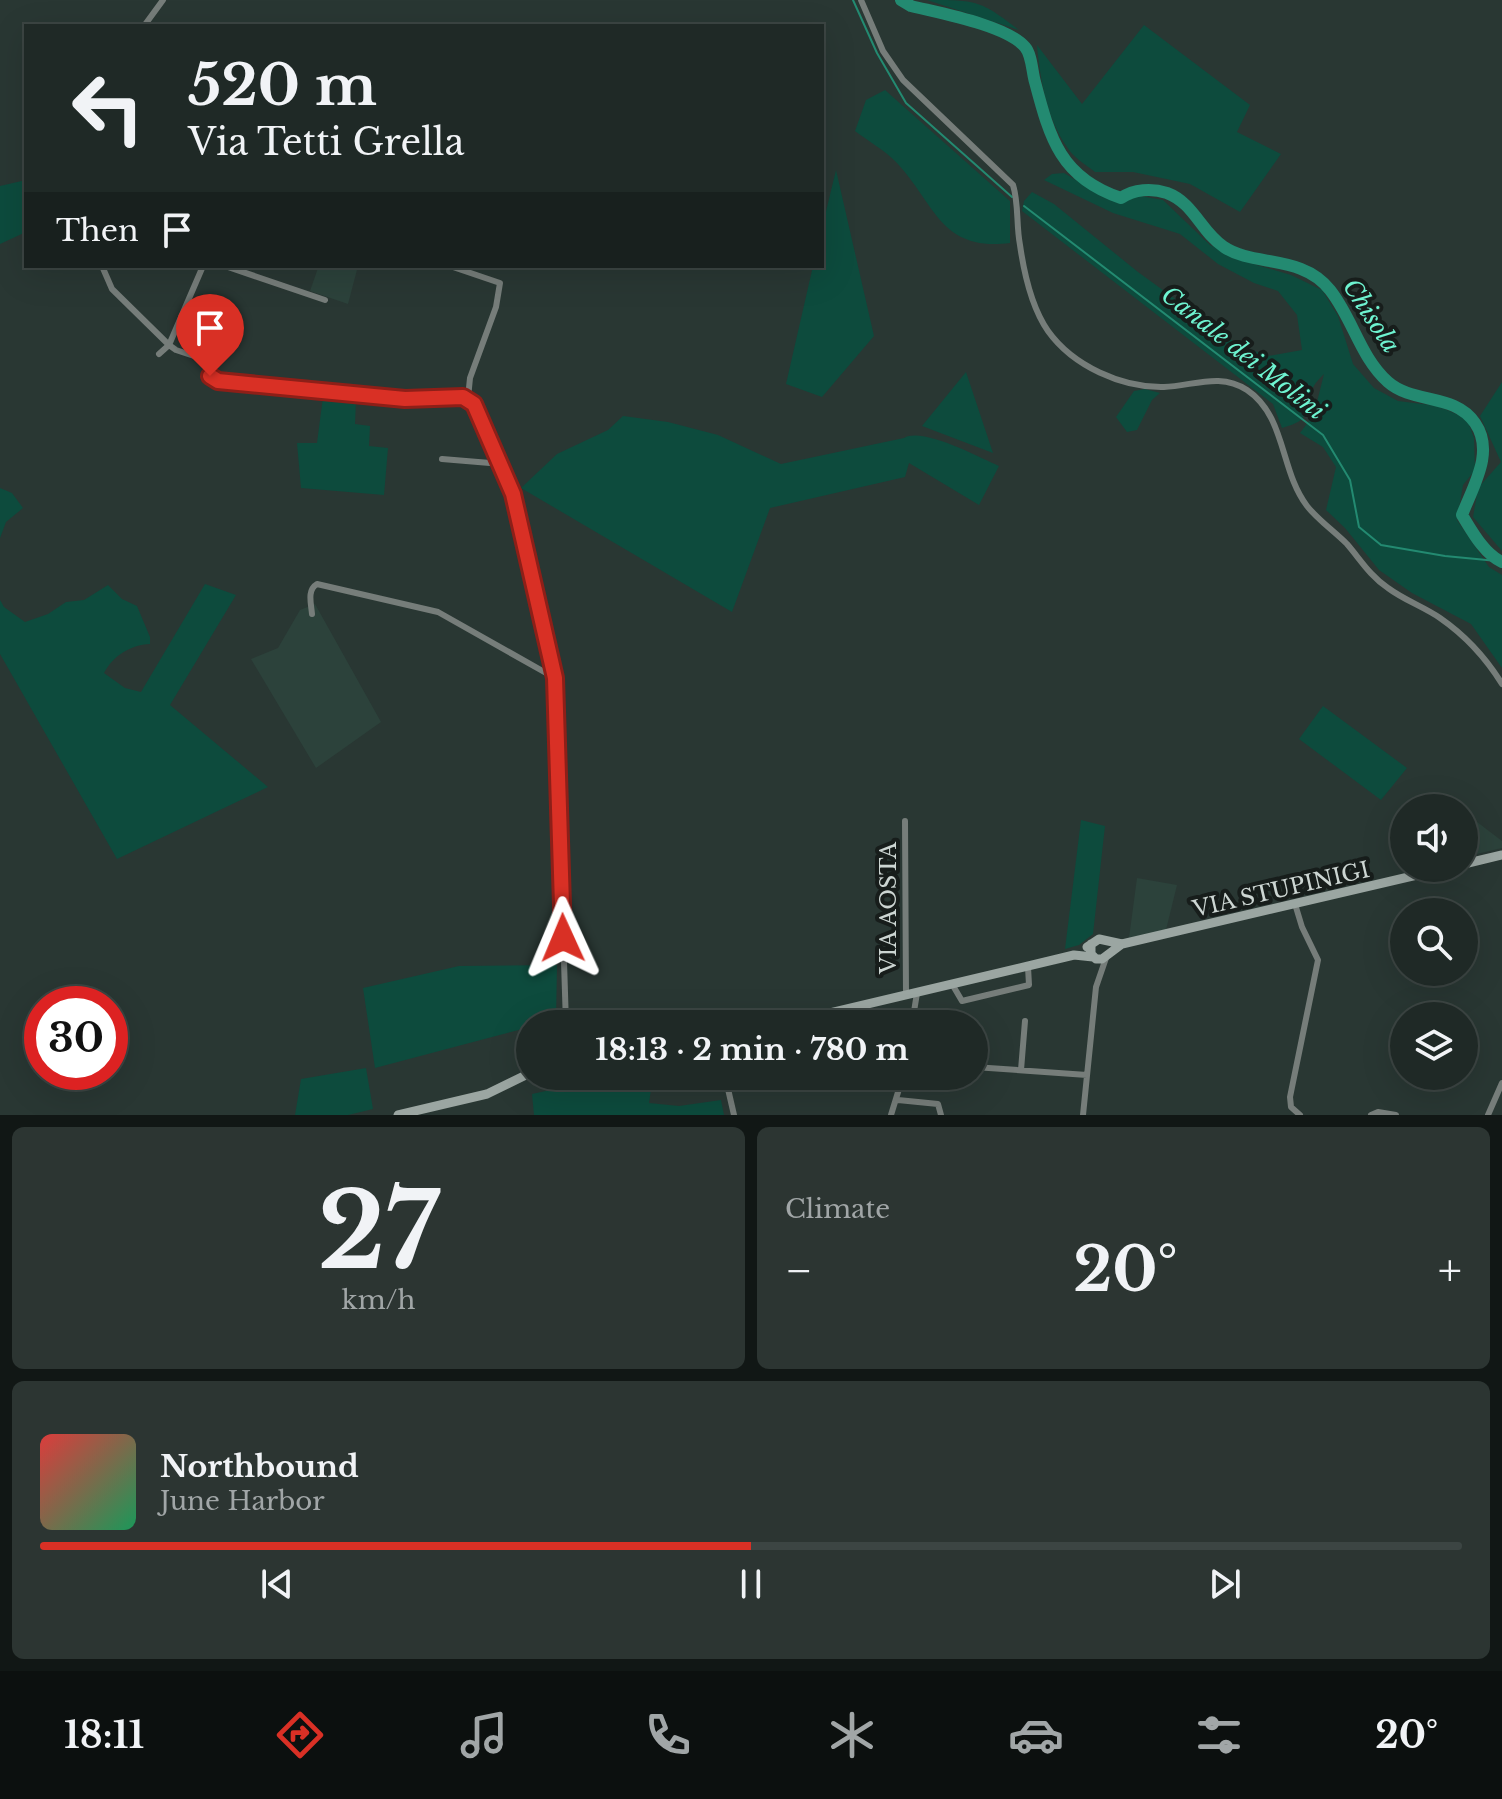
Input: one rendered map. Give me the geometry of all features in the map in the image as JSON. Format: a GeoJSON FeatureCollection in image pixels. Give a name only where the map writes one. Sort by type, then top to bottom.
{"type":"FeatureCollection","features":[{"type":"Feature","properties":{"kind":"street"},"geometry":{"type":"LineString","coordinates":[[145,24],[163,0]]}},
{"type":"Feature","properties":{"kind":"street"},"geometry":{"type":"LineString","coordinates":[[861,0],[883,51],[903,80],[1013,185],[1017,196],[1020,249],[1037,310],[1048,331],[1063,347],[1097,371],[1137,384],[1181,386],[1217,379],[1234,382],[1248,391],[1268,413],[1281,440],[1298,491],[1308,507],[1349,546],[1374,577],[1439,617],[1466,638],[1502,684]]}},
{"type":"Feature","properties":{"kind":"street"},"geometry":{"type":"LineString","coordinates":[[103,268],[112,289],[169,345],[182,353],[203,359],[212,379],[405,399],[468,398],[474,404],[502,464],[516,504],[555,678],[565,1010]]}},
{"type":"Feature","properties":{"kind":"street"},"geometry":{"type":"LineString","coordinates":[[159,354],[169,345],[202,268]]}},
{"type":"Feature","properties":{"kind":"street"},"geometry":{"type":"LineString","coordinates":[[231,268],[325,300]]}},
{"type":"Feature","properties":{"kind":"street"},"geometry":{"type":"LineString","coordinates":[[456,268],[500,283],[496,307],[470,378],[468,398]]}},
{"type":"Feature","properties":{"kind":"street"},"geometry":{"type":"LineString","coordinates":[[442,459],[502,464]]}},
{"type":"Feature","properties":{"kind":"street"},"geometry":{"type":"LineString","coordinates":[[312,614],[310,593],[317,584],[438,612],[555,678]]}},
{"type":"Feature","properties":{"kind":"street","name":"VIA AOSTA"},"geometry":{"type":"LineString","coordinates":[[905,821],[912,1010]]}},
{"type":"Feature","properties":{"kind":"street"},"geometry":{"type":"LineString","coordinates":[[1478,861],[1502,855]]}},
{"type":"Feature","properties":{"kind":"street","name":"VIA STUPINIGI"},"geometry":{"type":"LineString","coordinates":[[1101,956],[1122,944],[1390,882]]}},
{"type":"Feature","properties":{"kind":"street"},"geometry":{"type":"LineString","coordinates":[[1295,904],[1318,960],[1290,1097],[1291,1107],[1300,1115]]}},
{"type":"Feature","properties":{"kind":"street"},"geometry":{"type":"LineString","coordinates":[[1074,955],[1096,939],[1106,940],[1110,946],[1101,956],[1083,1115]]}},
{"type":"Feature","properties":{"kind":"street","name":"VIA STUPINIGI"},"geometry":{"type":"LineString","coordinates":[[1106,940],[1122,944]]}},
{"type":"Feature","properties":{"kind":"street"},"geometry":{"type":"LineString","coordinates":[[1091,944],[1090,951],[1101,956]]}},
{"type":"Feature","properties":{"kind":"street"},"geometry":{"type":"LineString","coordinates":[[843,1010],[1074,955],[1101,956]]}},
{"type":"Feature","properties":{"kind":"street"},"geometry":{"type":"LineString","coordinates":[[952,984],[962,1001],[1029,985],[1028,967]]}},
{"type":"Feature","properties":{"kind":"street"},"geometry":{"type":"LineString","coordinates":[[1021,1070],[1025,1021]]}},
{"type":"Feature","properties":{"kind":"street"},"geometry":{"type":"LineString","coordinates":[[988,1068],[1087,1075]]}},
{"type":"Feature","properties":{"kind":"street"},"geometry":{"type":"LineString","coordinates":[[398,1115],[487,1094],[516,1081]]}},
{"type":"Feature","properties":{"kind":"street"},"geometry":{"type":"LineString","coordinates":[[1488,1115],[1502,1083]]}},
{"type":"Feature","properties":{"kind":"street"},"geometry":{"type":"LineString","coordinates":[[728,1090],[734,1115]]}},
{"type":"Feature","properties":{"kind":"street"},"geometry":{"type":"LineString","coordinates":[[891,1115],[900,1090]]}},
{"type":"Feature","properties":{"kind":"street"},"geometry":{"type":"LineString","coordinates":[[898,1100],[938,1104],[941,1115]]}},
{"type":"Feature","properties":{"kind":"street"},"geometry":{"type":"LineString","coordinates":[[1371,1115],[1378,1112],[1396,1115]]}},
{"type":"Feature","properties":{"kind":"shaded area"},"geometry":{"type":"Polygon","coordinates":[[[318,268],[357,268],[348,304],[310,291],[318,268]]]}},
{"type":"Feature","properties":{"kind":"shaded area"},"geometry":{"type":"Polygon","coordinates":[[[315,604],[381,722],[316,768],[251,659],[278,648],[300,610],[315,604]]]}},
{"type":"Feature","properties":{"kind":"shaded area"},"geometry":{"type":"Polygon","coordinates":[[[1478,823],[1502,841],[1502,848],[1478,854],[1478,823]]]}},
{"type":"Feature","properties":{"kind":"shaded area"},"geometry":{"type":"Polygon","coordinates":[[[1137,878],[1177,885],[1166,930],[1129,938],[1137,878]]]}},
{"type":"Feature","properties":{"kind":"green space"},"geometry":{"type":"Polygon","coordinates":[[[927,0],[977,4],[1019,30],[927,0]]]}},
{"type":"Feature","properties":{"kind":"green space"},"geometry":{"type":"Polygon","coordinates":[[[1144,25],[1250,105],[1237,132],[1281,154],[1240,212],[1190,184],[1133,172],[1095,172],[1073,154],[1060,136],[1046,98],[1037,45],[1082,104],[1144,25]]]}},
{"type":"Feature","properties":{"kind":"green space"},"geometry":{"type":"Polygon","coordinates":[[[885,90],[1010,201],[1010,243],[986,244],[953,232],[895,161],[855,131],[866,100],[885,90]]]}},
{"type":"Feature","properties":{"kind":"green space"},"geometry":{"type":"Polygon","coordinates":[[[836,170],[874,336],[822,397],[786,384],[813,268],[824,268],[824,220],[836,170]]]}},
{"type":"Feature","properties":{"kind":"green space"},"geometry":{"type":"Polygon","coordinates":[[[1064,173],[1106,198],[1121,201],[1134,195],[1163,200],[1210,245],[1322,290],[1338,316],[1353,364],[1374,388],[1398,401],[1438,406],[1467,419],[1474,438],[1475,470],[1463,485],[1457,520],[1489,567],[1502,575],[1502,668],[1471,624],[1412,593],[1379,570],[1326,510],[1336,467],[1323,447],[1300,433],[1314,414],[1324,374],[1313,388],[1303,418],[1282,428],[1273,404],[1022,211],[1024,201],[1032,192],[1054,204],[1138,272],[1237,344],[1268,356],[1302,350],[1297,315],[1278,291],[1254,283],[1218,264],[1180,234],[1113,213],[1044,180],[1052,174],[1064,173]]]}},
{"type":"Feature","properties":{"kind":"green space"},"geometry":{"type":"Polygon","coordinates":[[[24,180],[24,233],[0,244],[0,186],[24,180]]]}},
{"type":"Feature","properties":{"kind":"green space"},"geometry":{"type":"Polygon","coordinates":[[[966,372],[993,453],[922,426],[966,372]]]}},
{"type":"Feature","properties":{"kind":"green space"},"geometry":{"type":"Polygon","coordinates":[[[1502,382],[1502,551],[1473,517],[1478,488],[1501,462],[1480,416],[1502,382]]]}},
{"type":"Feature","properties":{"kind":"green space"},"geometry":{"type":"Polygon","coordinates":[[[1145,389],[1160,393],[1152,400],[1137,430],[1127,432],[1116,417],[1134,391],[1145,389]]]}},
{"type":"Feature","properties":{"kind":"green space"},"geometry":{"type":"Polygon","coordinates":[[[323,397],[356,400],[355,424],[370,426],[369,446],[388,448],[384,495],[301,488],[297,443],[317,443],[323,397]]]}},
{"type":"Feature","properties":{"kind":"green space"},"geometry":{"type":"Polygon","coordinates":[[[623,416],[668,422],[718,435],[781,464],[924,436],[951,444],[999,466],[979,505],[909,463],[905,477],[770,508],[732,612],[521,488],[557,454],[608,430],[623,416]]]}},
{"type":"Feature","properties":{"kind":"green space"},"geometry":{"type":"Polygon","coordinates":[[[0,488],[12,493],[23,508],[6,522],[0,538],[0,488]]]}},
{"type":"Feature","properties":{"kind":"green space"},"geometry":{"type":"Polygon","coordinates":[[[205,584],[236,595],[170,705],[268,787],[117,859],[0,654],[0,600],[4,607],[25,622],[48,614],[66,602],[84,600],[108,585],[122,599],[137,606],[150,644],[123,652],[104,673],[125,688],[141,692],[205,584]]]}},
{"type":"Feature","properties":{"kind":"green space"},"geometry":{"type":"Polygon","coordinates":[[[1323,706],[1407,768],[1381,800],[1299,739],[1323,706]]]}},
{"type":"Feature","properties":{"kind":"green space"},"geometry":{"type":"Polygon","coordinates":[[[1081,820],[1105,826],[1093,934],[1079,945],[1065,949],[1081,820]]]}},
{"type":"Feature","properties":{"kind":"green space"},"geometry":{"type":"Polygon","coordinates":[[[557,965],[556,1010],[516,1010],[516,1031],[375,1068],[363,988],[459,966],[557,965]]]}},
{"type":"Feature","properties":{"kind":"green space"},"geometry":{"type":"Polygon","coordinates":[[[366,1068],[373,1109],[348,1115],[295,1115],[301,1079],[366,1068]]]}},
{"type":"Feature","properties":{"kind":"green space"},"geometry":{"type":"Polygon","coordinates":[[[550,1090],[651,1090],[649,1103],[679,1106],[721,1100],[724,1115],[534,1115],[532,1094],[550,1090]]]}},
{"type":"Feature","properties":{"kind":"waterway","name":"Canale dei Molini"},"geometry":{"type":"LineString","coordinates":[[853,0],[877,53],[906,103],[1012,197]]}},
{"type":"Feature","properties":{"kind":"waterway","name":"Chisola"},"geometry":{"type":"LineString","coordinates":[[901,0],[911,6],[988,26],[1016,39],[1025,47],[1053,138],[1071,168],[1084,179],[1121,198],[1143,190],[1167,193],[1184,204],[1224,247],[1249,257],[1306,271],[1330,290],[1370,361],[1388,382],[1398,389],[1445,403],[1467,414],[1481,434],[1483,457],[1462,515],[1484,548],[1502,562]]}},
{"type":"Feature","properties":{"kind":"waterway","name":"Canale dei Molini"},"geometry":{"type":"LineString","coordinates":[[1024,206],[1323,435],[1350,480],[1359,527],[1381,545],[1497,561]]}},
{"type":"Feature","properties":{"kind":"route"},"geometry":{"type":"LineString","coordinates":[[210,376],[218,381],[272,388],[405,399],[457,396],[472,400],[513,494],[555,678],[563,938]]}}]}
